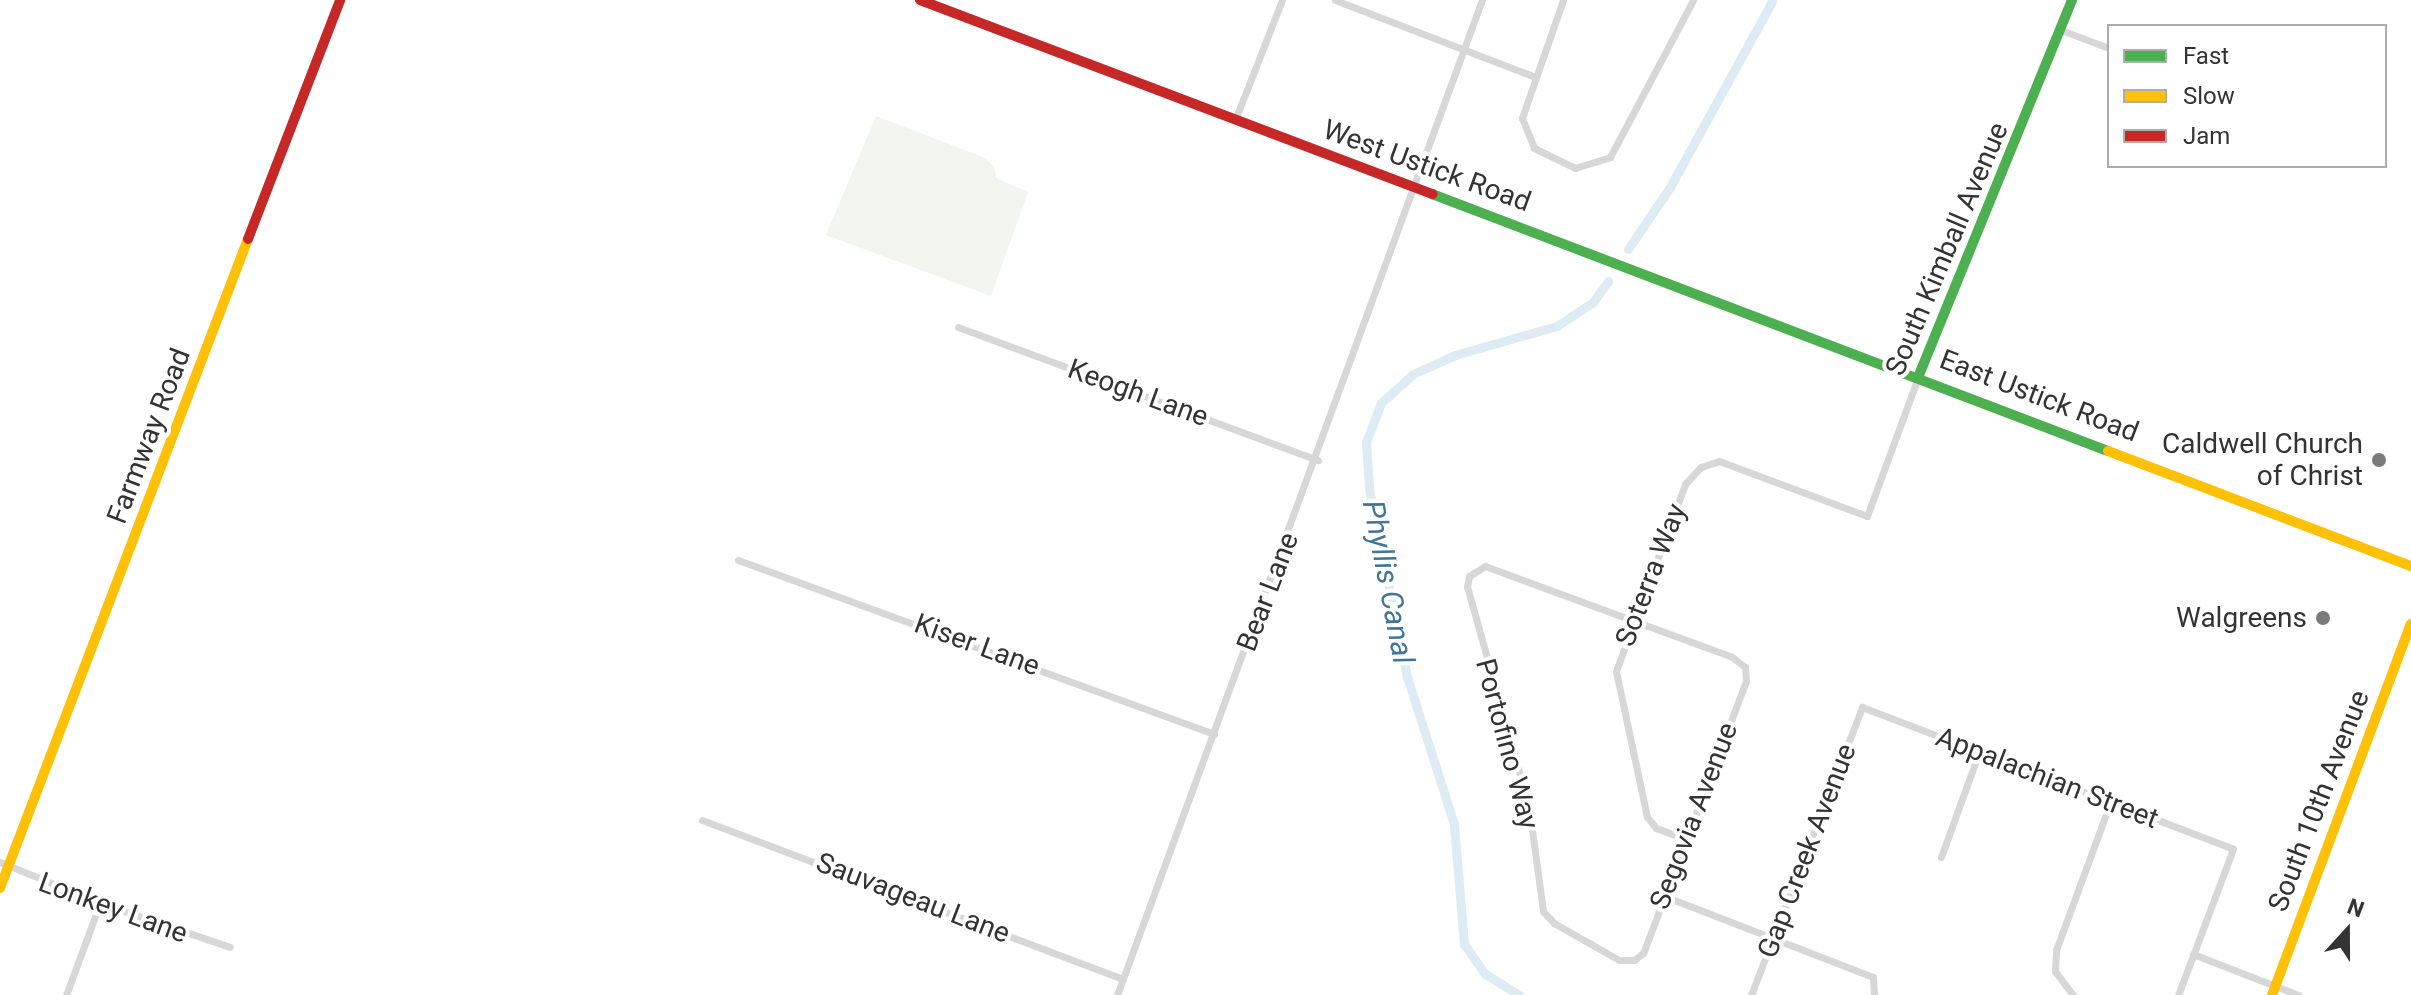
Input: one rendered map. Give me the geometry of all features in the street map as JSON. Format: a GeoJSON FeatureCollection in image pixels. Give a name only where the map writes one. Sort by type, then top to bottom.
{"type":"FeatureCollection","features":[{"type":"Feature","properties":{"kind":"main road","name":"Farmway Road"},"geometry":{"type":"LineString","coordinates":[[0,888],[4,863],[340,0]]}},
{"type":"Feature","properties":{"kind":"main road","name":"West Ustick Road"},"geometry":{"type":"LineString","coordinates":[[920,0],[1919,375]]}},
{"type":"Feature","properties":{"kind":"main road","name":"South Kimball Avenue"},"geometry":{"type":"LineString","coordinates":[[1919,375],[2072,0]]}},
{"type":"Feature","properties":{"kind":"main road","name":"East Ustick Road"},"geometry":{"type":"LineString","coordinates":[[1919,375],[2411,566]]}},
{"type":"Feature","properties":{"kind":"main road","name":"South 10th Avenue"},"geometry":{"type":"LineString","coordinates":[[2273,991],[2411,624]]}},
{"type":"Feature","properties":{"kind":"street"},"geometry":{"type":"LineString","coordinates":[[1235,120],[1282,0]]}},
{"type":"Feature","properties":{"kind":"street"},"geometry":{"type":"LineString","coordinates":[[1335,0],[1533,76]]}},
{"type":"Feature","properties":{"kind":"street","name":"Bear Lane"},"geometry":{"type":"LineString","coordinates":[[1117,995],[1318,460],[1482,0]]}},
{"type":"Feature","properties":{"kind":"street"},"geometry":{"type":"LineString","coordinates":[[1563,0],[1533,76],[1522,118],[1534,148],[1548,158],[1575,168],[1594,165],[1610,157],[1693,0]]}},
{"type":"Feature","properties":{"kind":"street"},"geometry":{"type":"LineString","coordinates":[[2061,30],[2107,47]]}},
{"type":"Feature","properties":{"kind":"street","name":"Keogh Lane"},"geometry":{"type":"LineString","coordinates":[[958,327],[1318,460]]}},
{"type":"Feature","properties":{"kind":"street","name":"South Kimball Avenue"},"geometry":{"type":"LineString","coordinates":[[1867,516],[1919,375]]}},
{"type":"Feature","properties":{"kind":"street","name":"Soterra Way"},"geometry":{"type":"LineString","coordinates":[[1685,839],[1656,828],[1647,817],[1617,685],[1633,621],[1685,484],[1701,467],[1719,461],[1867,516]]}},
{"type":"Feature","properties":{"kind":"street","name":"Kiser Lane"},"geometry":{"type":"LineString","coordinates":[[738,560],[1214,734]]}},
{"type":"Feature","properties":{"kind":"street","name":"Portofino Way"},"geometry":{"type":"LineString","coordinates":[[1633,621],[1494,567],[1475,569],[1467,587],[1529,807],[1543,911],[1619,960],[1634,960]]}},
{"type":"Feature","properties":{"kind":"street","name":"Segovia Avenue"},"geometry":{"type":"LineString","coordinates":[[1633,621],[1732,657],[1745,667],[1746,681],[1643,953],[1634,960]]}},
{"type":"Feature","properties":{"kind":"street","name":"Appalachian Street"},"geometry":{"type":"LineString","coordinates":[[1862,707],[2233,849],[2193,954]]}},
{"type":"Feature","properties":{"kind":"street","name":"Gap Creek Avenue"},"geometry":{"type":"LineString","coordinates":[[1751,995],[1862,707]]}},
{"type":"Feature","properties":{"kind":"street"},"geometry":{"type":"LineString","coordinates":[[1941,857],[1979,752]]}},
{"type":"Feature","properties":{"kind":"street"},"geometry":{"type":"LineString","coordinates":[[2073,995],[2062,992],[2055,971],[2056,950],[2110,803]]}},
{"type":"Feature","properties":{"kind":"street","name":"Sauvageau Lane"},"geometry":{"type":"LineString","coordinates":[[702,820],[1123,979]]}},
{"type":"Feature","properties":{"kind":"street","name":"Lonkey Lane"},"geometry":{"type":"LineString","coordinates":[[4,863],[100,903],[230,947]]}},
{"type":"Feature","properties":{"kind":"street"},"geometry":{"type":"LineString","coordinates":[[1664,896],[1873,977],[1874,995]]}},
{"type":"Feature","properties":{"kind":"street"},"geometry":{"type":"LineString","coordinates":[[66,995],[100,903]]}},
{"type":"Feature","properties":{"kind":"street"},"geometry":{"type":"LineString","coordinates":[[2178,995],[2193,954],[2273,991],[2298,995]]}},
{"type":"Feature","properties":{"kind":"shaded area"},"geometry":{"type":"Polygon","coordinates":[[[876,116],[983,157],[994,167],[996,178],[1028,192],[991,296],[826,235],[876,116]]]}},
{"type":"Feature","properties":{"kind":"waterway","name":"Phyllis Canal"},"geometry":{"type":"LineString","coordinates":[[1628,249],[1670,187],[1773,0]]}},
{"type":"Feature","properties":{"kind":"waterway","name":"Phyllis Canal"},"geometry":{"type":"LineString","coordinates":[[1519,995],[1485,974],[1464,944],[1454,824],[1407,677],[1369,488],[1366,442],[1381,403],[1413,374],[1455,355],[1557,326],[1593,302],[1608,281]]}},
{"type":"Feature","properties":{"kind":"traffic: fast"},"geometry":{"type":"LineString","coordinates":[[1919,375],[2072,0]]}},
{"type":"Feature","properties":{"kind":"traffic: fast"},"geometry":{"type":"LineString","coordinates":[[1432,194],[2108,451]]}},
{"type":"Feature","properties":{"kind":"traffic: slow"},"geometry":{"type":"LineString","coordinates":[[0,888],[248,239]]}},
{"type":"Feature","properties":{"kind":"traffic: slow"},"geometry":{"type":"LineString","coordinates":[[2108,451],[2411,566]]}},
{"type":"Feature","properties":{"kind":"traffic: slow"},"geometry":{"type":"LineString","coordinates":[[2272,995],[2411,624]]}},
{"type":"Feature","properties":{"kind":"traffic: jam"},"geometry":{"type":"LineString","coordinates":[[248,239],[340,0]]}},
{"type":"Feature","properties":{"kind":"traffic: jam"},"geometry":{"type":"LineString","coordinates":[[920,0],[1432,194]]}},
{"type":"Feature","properties":{"kind":"place","name":"Caldwell Church of Christ"},"geometry":{"type":"Point","coordinates":[2379,460]}},
{"type":"Feature","properties":{"kind":"place","name":"Walgreens"},"geometry":{"type":"Point","coordinates":[2323,618]}}]}
